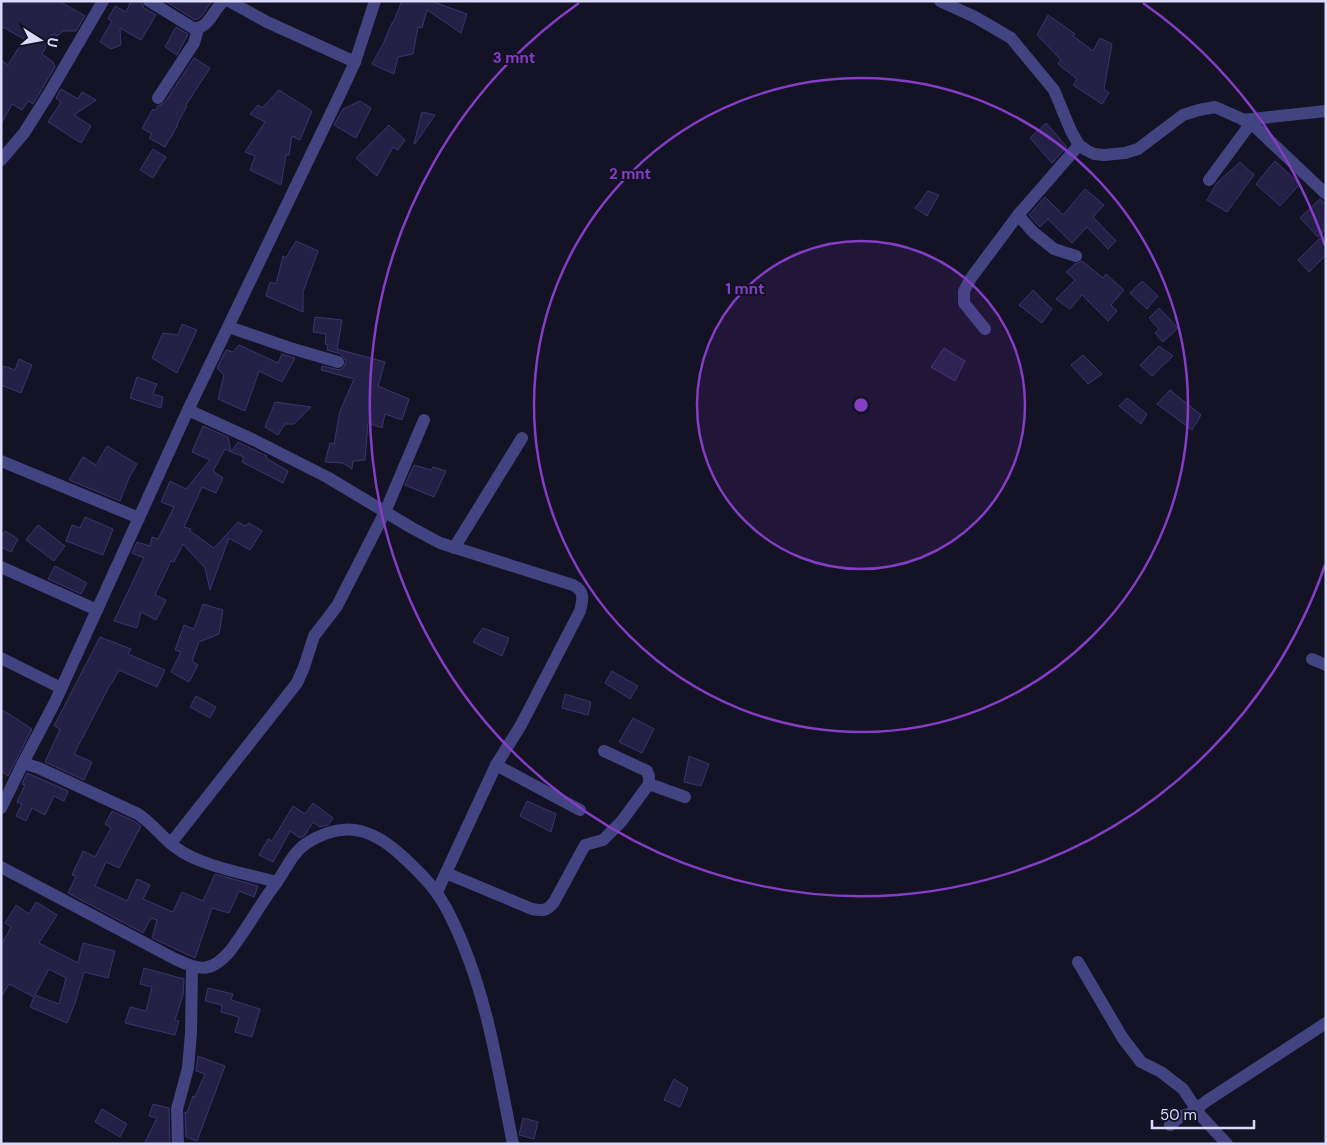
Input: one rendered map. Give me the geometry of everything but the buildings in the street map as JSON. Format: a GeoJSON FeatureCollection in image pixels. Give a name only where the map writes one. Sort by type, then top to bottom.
{"type":"FeatureCollection","features":[{"type":"Feature","properties":{"kind":"street"},"geometry":{"type":"LineString","coordinates":[[1,160],[24,133],[44,103],[103,1]]}},
{"type":"Feature","properties":{"kind":"street"},"geometry":{"type":"LineString","coordinates":[[149,1],[193,28],[198,29],[205,25],[218,6],[224,1]]}},
{"type":"Feature","properties":{"kind":"street"},"geometry":{"type":"LineString","coordinates":[[229,1],[267,22],[355,62]]}},
{"type":"Feature","properties":{"kind":"street"},"geometry":{"type":"LineString","coordinates":[[1,808],[5,790],[23,762],[61,688],[188,410],[355,62],[375,1]]}},
{"type":"Feature","properties":{"kind":"street"},"geometry":{"type":"LineString","coordinates":[[940,1],[975,16],[1011,38],[1054,90],[1064,116],[1079,145],[1094,154],[1125,153],[1138,149],[1183,115],[1215,107],[1247,122],[1326,194]]}},
{"type":"Feature","properties":{"kind":"street"},"geometry":{"type":"LineString","coordinates":[[158,98],[194,43],[198,29]]}},
{"type":"Feature","properties":{"kind":"street"},"geometry":{"type":"LineString","coordinates":[[1209,180],[1247,122],[1326,111]]}},
{"type":"Feature","properties":{"kind":"street"},"geometry":{"type":"LineString","coordinates":[[985,329],[964,303],[964,291],[971,278],[1018,215],[1079,145]]}},
{"type":"Feature","properties":{"kind":"street"},"geometry":{"type":"LineString","coordinates":[[1018,215],[1033,232],[1054,249],[1076,256]]}},
{"type":"Feature","properties":{"kind":"street"},"geometry":{"type":"LineString","coordinates":[[229,327],[338,362]]}},
{"type":"Feature","properties":{"kind":"street"},"geometry":{"type":"LineString","coordinates":[[188,410],[254,440],[319,473],[412,528],[454,548],[580,588],[582,593],[580,611],[521,725],[496,765],[437,892]]}},
{"type":"Feature","properties":{"kind":"street"},"geometry":{"type":"LineString","coordinates":[[171,843],[297,683],[314,636],[337,606],[385,512],[424,420]]}},
{"type":"Feature","properties":{"kind":"street"},"geometry":{"type":"LineString","coordinates":[[454,548],[522,438]]}},
{"type":"Feature","properties":{"kind":"street"},"geometry":{"type":"LineString","coordinates":[[1,462],[139,518]]}},
{"type":"Feature","properties":{"kind":"street"},"geometry":{"type":"LineString","coordinates":[[1,567],[97,610]]}},
{"type":"Feature","properties":{"kind":"street"},"geometry":{"type":"LineString","coordinates":[[1,658],[61,688]]}},
{"type":"Feature","properties":{"kind":"street"},"geometry":{"type":"LineString","coordinates":[[1312,659],[1326,665]]}},
{"type":"Feature","properties":{"kind":"street"},"geometry":{"type":"LineString","coordinates":[[446,874],[532,909],[542,911],[549,909],[585,845],[603,840],[621,822],[649,784],[647,771],[604,752]]}},
{"type":"Feature","properties":{"kind":"street"},"geometry":{"type":"LineString","coordinates":[[23,762],[138,814],[152,824],[171,843],[195,859],[277,882]]}},
{"type":"Feature","properties":{"kind":"street"},"geometry":{"type":"LineString","coordinates":[[496,765],[580,810]]}},
{"type":"Feature","properties":{"kind":"street"},"geometry":{"type":"LineString","coordinates":[[649,784],[685,797]]}},
{"type":"Feature","properties":{"kind":"street"},"geometry":{"type":"LineString","coordinates":[[1,867],[192,967],[204,968],[221,961],[240,938],[271,888],[306,844],[330,833],[356,829],[386,841],[437,892],[455,926],[479,988],[486,1012],[513,1144]]}},
{"type":"Feature","properties":{"kind":"street"},"geometry":{"type":"LineString","coordinates":[[1078,962],[1122,1037],[1141,1062],[1161,1072],[1183,1089],[1201,1116],[1227,1144]]}},
{"type":"Feature","properties":{"kind":"street"},"geometry":{"type":"LineString","coordinates":[[178,1144],[177,1109],[188,1068],[191,1033],[192,967]]}},
{"type":"Feature","properties":{"kind":"street"},"geometry":{"type":"LineString","coordinates":[[1170,1125],[1181,1116],[1189,1114],[1326,1023]]}}]}
